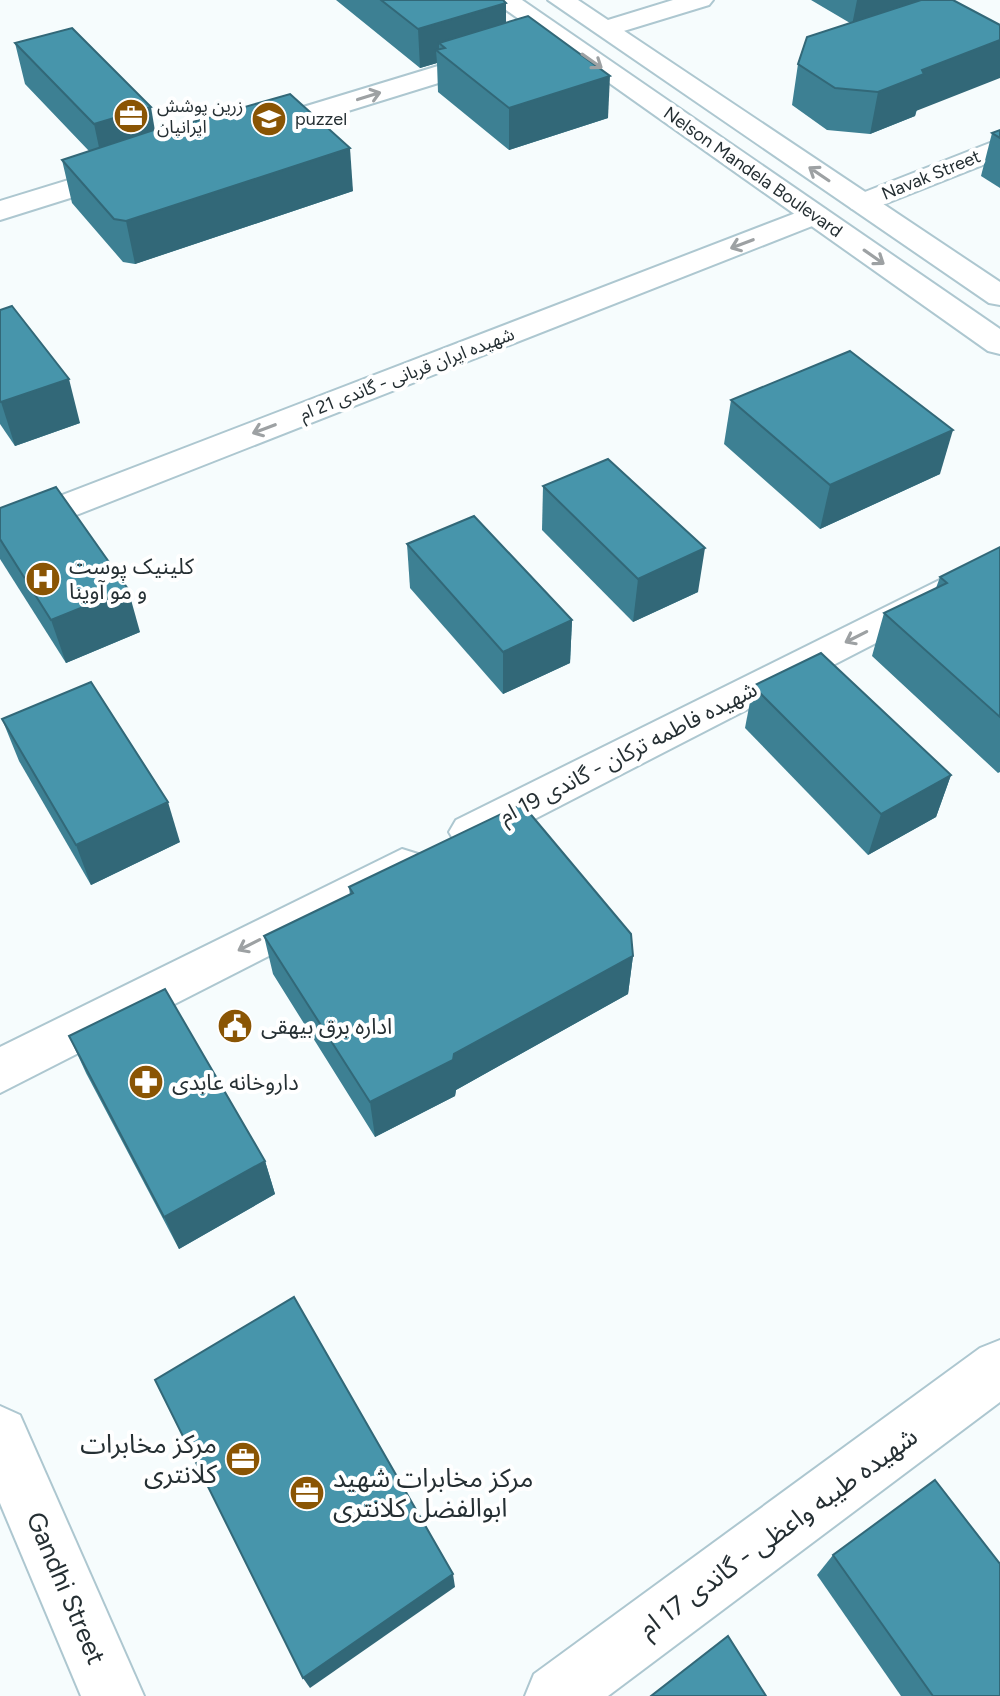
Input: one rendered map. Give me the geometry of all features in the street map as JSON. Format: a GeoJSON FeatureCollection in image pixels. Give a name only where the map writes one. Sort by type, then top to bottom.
{"type":"FeatureCollection","features":[{"type":"Feature","properties":{"kind":"street","name":"Nelson Mandela Boulevard"},"geometry":{"type":"LineString","coordinates":[[505,0],[1000,344]]}},
{"type":"Feature","properties":{"kind":"street","name":"Nelson Mandela Boulevard"},"geometry":{"type":"LineString","coordinates":[[561,0],[1000,296]]}},
{"type":"Feature","properties":{"kind":"street"},"geometry":{"type":"LineString","coordinates":[[604,29],[700,0]]}},
{"type":"Feature","properties":{"kind":"street"},"geometry":{"type":"LineString","coordinates":[[226,140],[558,37]]}},
{"type":"Feature","properties":{"kind":"street","name":"Navak Street"},"geometry":{"type":"LineString","coordinates":[[862,203],[1000,148]]}},
{"type":"Feature","properties":{"kind":"street"},"geometry":{"type":"LineString","coordinates":[[0,211],[151,164]]}},
{"type":"Feature","properties":{"kind":"street","name":"شهیده ایران قربانی - گاندی 21 ام"},"geometry":{"type":"LineString","coordinates":[[0,533],[814,215]]}},
{"type":"Feature","properties":{"kind":"street","name":"شهیده فاطمه ترکان - گاندی 19 ام"},"geometry":{"type":"LineString","coordinates":[[0,1071],[1000,563]]}},
{"type":"Feature","properties":{"kind":"street","name":"شهیده طیبه واعظی - گاندی 17 ام"},"geometry":{"type":"LineString","coordinates":[[556,1696],[1000,1368]]}},
{"type":"Feature","properties":{"kind":"street","name":"Gandhi Street"},"geometry":{"type":"LineString","coordinates":[[0,1435],[113,1696]]}},
{"type":"Feature","properties":{"kind":"building"},"geometry":{"type":"Polygon","coordinates":[[[381,0],[503,0],[506,3],[418,29],[381,0]]]}},
{"type":"Feature","properties":{"kind":"building"},"geometry":{"type":"Polygon","coordinates":[[[921,0],[953,0],[1000,25],[1000,40],[922,70],[924,74],[878,92],[835,88],[798,64],[807,37],[921,0]]]}},
{"type":"Feature","properties":{"kind":"building"},"geometry":{"type":"Polygon","coordinates":[[[528,16],[610,76],[509,108],[436,50],[445,48],[439,43],[528,16]]]}},
{"type":"Feature","properties":{"kind":"building"},"geometry":{"type":"Polygon","coordinates":[[[72,28],[151,107],[94,124],[15,43],[72,28]]]}},
{"type":"Feature","properties":{"kind":"building"},"geometry":{"type":"Polygon","coordinates":[[[290,94],[350,148],[126,221],[114,219],[62,160],[169,125],[172,128],[290,94]]]}},
{"type":"Feature","properties":{"kind":"building"},"geometry":{"type":"Polygon","coordinates":[[[12,306],[69,379],[1,402],[0,310],[12,306]]]}},
{"type":"Feature","properties":{"kind":"building"},"geometry":{"type":"Polygon","coordinates":[[[850,351],[953,430],[830,485],[731,400],[850,351]]]}},
{"type":"Feature","properties":{"kind":"building"},"geometry":{"type":"Polygon","coordinates":[[[608,459],[705,548],[638,579],[543,486],[608,459]]]}},
{"type":"Feature","properties":{"kind":"building"},"geometry":{"type":"Polygon","coordinates":[[[56,487],[128,589],[51,620],[0,539],[0,508],[56,487]]]}},
{"type":"Feature","properties":{"kind":"building"},"geometry":{"type":"Polygon","coordinates":[[[474,516],[572,620],[503,652],[407,544],[474,516]]]}},
{"type":"Feature","properties":{"kind":"building"},"geometry":{"type":"Polygon","coordinates":[[[1000,547],[1000,717],[884,613],[947,583],[940,577],[1000,547]]]}},
{"type":"Feature","properties":{"kind":"building"},"geometry":{"type":"Polygon","coordinates":[[[821,653],[951,775],[881,814],[753,686],[821,653]]]}},
{"type":"Feature","properties":{"kind":"building"},"geometry":{"type":"Polygon","coordinates":[[[91,682],[168,802],[76,845],[2,719],[91,682]]]}},
{"type":"Feature","properties":{"kind":"building"},"geometry":{"type":"Polygon","coordinates":[[[522,804],[631,934],[633,956],[454,1054],[453,1060],[370,1102],[264,936],[353,893],[349,887],[522,804]]]}},
{"type":"Feature","properties":{"kind":"building"},"geometry":{"type":"Polygon","coordinates":[[[165,989],[265,1161],[164,1217],[69,1036],[165,989]]]}},
{"type":"Feature","properties":{"kind":"building","name":"مرکز مخابرات شهید ابوالفضل کلانتری"},"geometry":{"type":"Polygon","coordinates":[[[294,1297],[453,1574],[303,1678],[155,1380],[294,1297]]]}},
{"type":"Feature","properties":{"kind":"building"},"geometry":{"type":"Polygon","coordinates":[[[935,1480],[1000,1564],[1000,1696],[933,1696],[833,1555],[935,1480]]]}},
{"type":"Feature","properties":{"kind":"building"},"geometry":{"type":"Polygon","coordinates":[[[728,1636],[766,1696],[651,1696],[728,1636]]]}},
{"type":"Feature","properties":{"kind":"place","name":"زرین پوشش ایرانیان"},"geometry":{"type":"Point","coordinates":[131,116]}},
{"type":"Feature","properties":{"kind":"place","name":"puzzel"},"geometry":{"type":"Point","coordinates":[269,119]}},
{"type":"Feature","properties":{"kind":"place","name":"کلینیک پوست و مو آوینا"},"geometry":{"type":"Point","coordinates":[43,579]}},
{"type":"Feature","properties":{"kind":"place","name":"اداره برق بیهقی"},"geometry":{"type":"Point","coordinates":[235,1026]}},
{"type":"Feature","properties":{"kind":"place","name":"داروخانه عابدی"},"geometry":{"type":"Point","coordinates":[146,1082]}},
{"type":"Feature","properties":{"kind":"place","name":"مرکز مخابرات کلانتری"},"geometry":{"type":"Point","coordinates":[243,1459]}},
{"type":"Feature","properties":{"kind":"place","name":"مرکز مخابرات شهید ابوالفضل کلانتری"},"geometry":{"type":"Point","coordinates":[307,1493]}}]}
